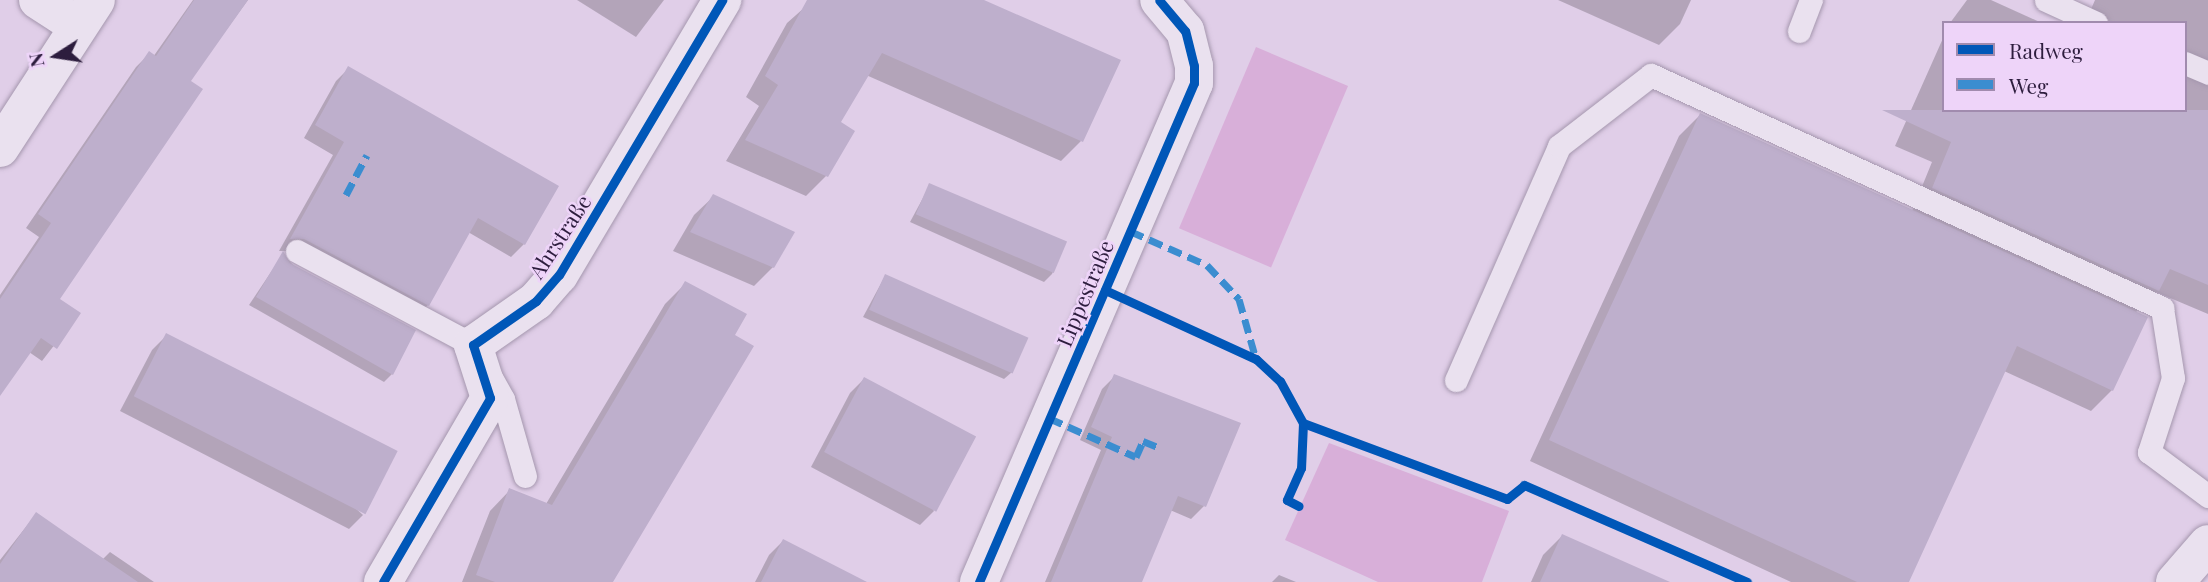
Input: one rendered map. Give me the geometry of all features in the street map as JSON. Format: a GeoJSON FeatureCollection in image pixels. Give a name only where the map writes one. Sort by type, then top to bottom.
{"type":"FeatureCollection","features":[{"type":"Feature","properties":{"kind":"street"},"geometry":{"type":"LineString","coordinates":[[0,148],[87,13],[38,0]]}},
{"type":"Feature","properties":{"kind":"street","name":"Ahrstraße"},"geometry":{"type":"LineString","coordinates":[[473,345],[536,302],[559,275],[722,0]]}},
{"type":"Feature","properties":{"kind":"street","name":"Lippestraße"},"geometry":{"type":"LineString","coordinates":[[979,582],[1194,83],[1191,48],[1167,8]]}},
{"type":"Feature","properties":{"kind":"street"},"geometry":{"type":"LineString","coordinates":[[383,582],[490,398],[473,345]]}},
{"type":"Feature","properties":{"kind":"street"},"geometry":{"type":"LineString","coordinates":[[2175,582],[2208,544]]}},
{"type":"Feature","properties":{"kind":"lane"},"geometry":{"type":"LineString","coordinates":[[1799,31],[1811,0]]}},
{"type":"Feature","properties":{"kind":"lane"},"geometry":{"type":"LineString","coordinates":[[2046,0],[2092,21]]}},
{"type":"Feature","properties":{"kind":"lane"},"geometry":{"type":"LineString","coordinates":[[2187,64],[2208,73]]}},
{"type":"Feature","properties":{"kind":"lane"},"geometry":{"type":"LineString","coordinates":[[1456,380],[1559,146],[1651,75],[2162,308],[2173,378],[2149,452],[2208,496]]}},
{"type":"Feature","properties":{"kind":"lane"},"geometry":{"type":"LineString","coordinates":[[297,251],[473,345],[503,399],[525,476]]}},
{"type":"Feature","properties":{"kind":"shaded area"},"geometry":{"type":"Polygon","coordinates":[[[1256,47],[1348,86],[1271,267],[1179,228],[1256,47]]]}},
{"type":"Feature","properties":{"kind":"shaded area"},"geometry":{"type":"Polygon","coordinates":[[[1329,443],[1509,511],[1482,582],[1378,582],[1285,540],[1329,443]]]}},
{"type":"Feature","properties":{"kind":"building"},"geometry":{"type":"Polygon","coordinates":[[[194,0],[248,0],[191,81],[203,89],[60,299],[81,313],[57,349],[41,338],[0,396],[0,299],[51,223],[38,214],[149,51],[156,56],[194,0]]]}},
{"type":"Feature","properties":{"kind":"building"},"geometry":{"type":"Polygon","coordinates":[[[807,0],[984,0],[1121,60],[1083,142],[882,53],[841,122],[855,131],[828,177],[745,140],[778,85],[765,76],[807,0]]]}},
{"type":"Feature","properties":{"kind":"building"},"geometry":{"type":"Polygon","coordinates":[[[348,66],[559,186],[525,245],[478,218],[429,306],[304,239],[290,239],[344,142],[315,125],[348,66]]]}},
{"type":"Feature","properties":{"kind":"building"},"geometry":{"type":"Polygon","coordinates":[[[1882,110],[2208,110],[2208,285],[2170,269],[2159,291],[1932,188],[1951,142],[1882,110]]]}},
{"type":"Feature","properties":{"kind":"building"},"geometry":{"type":"Polygon","coordinates":[[[1700,113],[2148,317],[2113,391],[2017,346],[1909,582],[1857,582],[1549,440],[1700,113]]]}},
{"type":"Feature","properties":{"kind":"building"},"geometry":{"type":"Polygon","coordinates":[[[929,183],[1067,242],[1054,273],[916,214],[929,183]]]}},
{"type":"Feature","properties":{"kind":"building"},"geometry":{"type":"Polygon","coordinates":[[[713,194],[795,232],[774,268],[690,232],[713,194]]]}},
{"type":"Feature","properties":{"kind":"building"},"geometry":{"type":"Polygon","coordinates":[[[283,251],[290,263],[416,330],[393,375],[256,297],[283,251]]]}},
{"type":"Feature","properties":{"kind":"building"},"geometry":{"type":"Polygon","coordinates":[[[885,274],[1028,338],[1013,373],[869,310],[885,274]]]}},
{"type":"Feature","properties":{"kind":"building"},"geometry":{"type":"Polygon","coordinates":[[[685,281],[747,314],[735,335],[754,346],[613,582],[495,582],[476,575],[509,488],[552,505],[685,281]]]}},
{"type":"Feature","properties":{"kind":"building"},"geometry":{"type":"Polygon","coordinates":[[[166,333],[398,451],[365,514],[134,396],[166,333]]]}},
{"type":"Feature","properties":{"kind":"building"},"geometry":{"type":"Polygon","coordinates":[[[1114,374],[1241,423],[1206,507],[1178,496],[1142,582],[1051,582],[1112,437],[1091,427],[1114,374]]]}},
{"type":"Feature","properties":{"kind":"building"},"geometry":{"type":"Polygon","coordinates":[[[864,377],[976,437],[936,512],[824,452],[864,377]]]}},
{"type":"Feature","properties":{"kind":"building"},"geometry":{"type":"Polygon","coordinates":[[[36,512],[138,582],[0,582],[0,564],[36,512]]]}},
{"type":"Feature","properties":{"kind":"building"},"geometry":{"type":"Polygon","coordinates":[[[1562,534],[1670,582],[1540,582],[1562,534]]]}},
{"type":"Feature","properties":{"kind":"building"},"geometry":{"type":"Polygon","coordinates":[[[783,539],[867,582],[761,582],[783,539]]]}},
{"type":"Feature","properties":{"kind":"marked path"},"geometry":{"type":"LineString","coordinates":[[346,195],[367,155]]}},
{"type":"Feature","properties":{"kind":"marked path"},"geometry":{"type":"LineString","coordinates":[[1130,231],[1207,265],[1239,299],[1256,359]]}},
{"type":"Feature","properties":{"kind":"marked path"},"geometry":{"type":"LineString","coordinates":[[1049,418],[1136,457],[1143,441],[1158,447]]}},
{"type":"Feature","properties":{"kind":"cycle path"},"geometry":{"type":"LineString","coordinates":[[383,582],[490,398],[473,345],[536,301],[559,275],[722,0]]}},
{"type":"Feature","properties":{"kind":"cycle path"},"geometry":{"type":"LineString","coordinates":[[979,582],[1194,83],[1194,66],[1185,31],[1159,0]]}},
{"type":"Feature","properties":{"kind":"cycle path"},"geometry":{"type":"LineString","coordinates":[[1105,290],[1256,359],[1280,381],[1303,423],[1301,468],[1287,500],[1299,506]]}},
{"type":"Feature","properties":{"kind":"cycle path"},"geometry":{"type":"LineString","coordinates":[[1303,423],[1507,499],[1524,485],[1747,582]]}}]}
